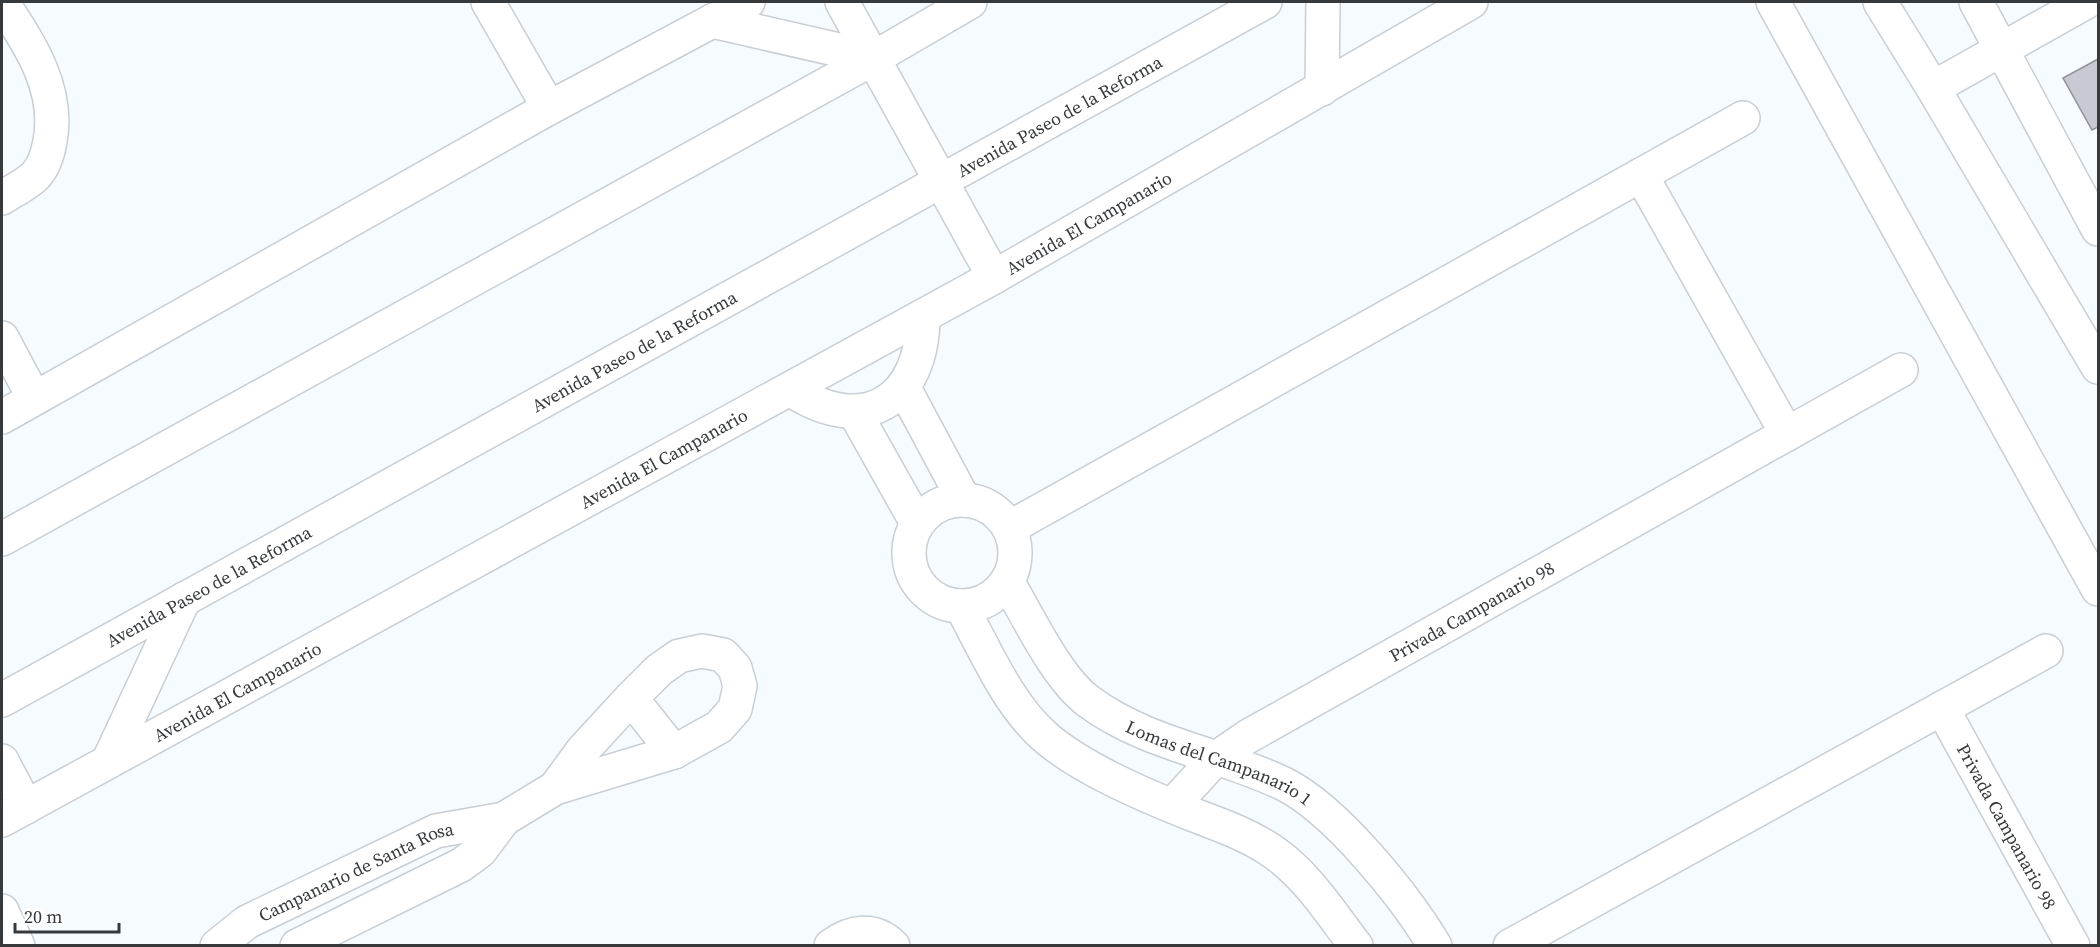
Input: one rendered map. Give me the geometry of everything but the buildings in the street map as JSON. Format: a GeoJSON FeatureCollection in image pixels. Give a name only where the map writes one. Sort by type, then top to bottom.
{"type":"FeatureCollection","features":[{"type":"Feature","properties":{"kind":"street"},"geometry":{"type":"LineString","coordinates":[[2,2],[26,38],[45,79],[53,107],[52,135],[44,161],[36,175],[2,198]]}},
{"type":"Feature","properties":{"kind":"street"},"geometry":{"type":"LineString","coordinates":[[488,2],[549,108]]}},
{"type":"Feature","properties":{"kind":"street"},"geometry":{"type":"LineString","coordinates":[[2,415],[549,108],[706,11],[748,2]]}},
{"type":"Feature","properties":{"kind":"street"},"geometry":{"type":"LineString","coordinates":[[842,2],[994,277]]}},
{"type":"Feature","properties":{"kind":"street"},"geometry":{"type":"LineString","coordinates":[[2,539],[874,58],[969,2]]}},
{"type":"Feature","properties":{"kind":"street","name":"Avenida Paseo de la Reforma"},"geometry":{"type":"LineString","coordinates":[[2,700],[1264,2]]}},
{"type":"Feature","properties":{"kind":"street"},"geometry":{"type":"LineString","coordinates":[[1322,89],[1323,2]]}},
{"type":"Feature","properties":{"kind":"street","name":"Avenida El Campanario"},"geometry":{"type":"LineString","coordinates":[[14,813],[994,277],[1471,2]]}},
{"type":"Feature","properties":{"kind":"street"},"geometry":{"type":"LineString","coordinates":[[1773,2],[2098,589]]}},
{"type":"Feature","properties":{"kind":"street"},"geometry":{"type":"LineString","coordinates":[[1880,2],[2098,367]]}},
{"type":"Feature","properties":{"kind":"street"},"geometry":{"type":"LineString","coordinates":[[1976,2],[2098,229]]}},
{"type":"Feature","properties":{"kind":"street"},"geometry":{"type":"LineString","coordinates":[[1933,88],[2086,2]]}},
{"type":"Feature","properties":{"kind":"street"},"geometry":{"type":"LineString","coordinates":[[706,11],[874,58]]}},
{"type":"Feature","properties":{"kind":"street"},"geometry":{"type":"LineString","coordinates":[[1009,528],[1743,118]]}},
{"type":"Feature","properties":{"kind":"street"},"geometry":{"type":"LineString","coordinates":[[1641,175],[1787,434]]}},
{"type":"Feature","properties":{"kind":"street"},"geometry":{"type":"LineString","coordinates":[[790,388],[810,402],[831,410],[855,412],[890,399],[904,388],[920,354],[923,316]]}},
{"type":"Feature","properties":{"kind":"street"},"geometry":{"type":"LineString","coordinates":[[2,338],[34,398]]}},
{"type":"Feature","properties":{"kind":"street","name":"Privada Campanario 98"},"geometry":{"type":"LineString","coordinates":[[1172,806],[1215,759],[1247,736],[1901,370]]}},
{"type":"Feature","properties":{"kind":"street"},"geometry":{"type":"LineString","coordinates":[[904,388],[964,500]]}},
{"type":"Feature","properties":{"kind":"street"},"geometry":{"type":"LineString","coordinates":[[855,412],[917,523]]}},
{"type":"Feature","properties":{"kind":"street"},"geometry":{"type":"LineString","coordinates":[[964,500],[988,506],[1009,528],[1014,545],[1014,564],[1007,581],[999,592],[987,599],[961,606],[939,601],[921,587],[910,567],[909,544],[917,523],[930,510],[947,502],[964,500]]}},
{"type":"Feature","properties":{"kind":"street","name":"Lomas del Campanario 1"},"geometry":{"type":"LineString","coordinates":[[1007,581],[1054,662],[1087,700],[1139,732],[1285,784],[1331,817],[1413,908],[1435,945]]}},
{"type":"Feature","properties":{"kind":"street"},"geometry":{"type":"LineString","coordinates":[[108,762],[184,599]]}},
{"type":"Feature","properties":{"kind":"street"},"geometry":{"type":"LineString","coordinates":[[961,606],[1017,703],[1044,736],[1097,771],[1172,806],[1237,832],[1271,850],[1301,875],[1356,945]]}},
{"type":"Feature","properties":{"kind":"street","name":"Campanario de Santa Rosa"},"geometry":{"type":"LineString","coordinates":[[297,945],[461,865],[480,850],[504,819],[555,788],[674,752],[719,727],[735,709],[740,686],[735,668],[723,655],[702,651],[679,656],[659,670],[631,698],[583,750],[555,788]]}},
{"type":"Feature","properties":{"kind":"street"},"geometry":{"type":"LineString","coordinates":[[1510,945],[2046,651]]}},
{"type":"Feature","properties":{"kind":"street"},"geometry":{"type":"LineString","coordinates":[[631,698],[674,752]]}},
{"type":"Feature","properties":{"kind":"street","name":"Privada Campanario 98"},"geometry":{"type":"LineString","coordinates":[[1942,708],[2073,945]]}},
{"type":"Feature","properties":{"kind":"street"},"geometry":{"type":"LineString","coordinates":[[2,761],[14,813]]}},
{"type":"Feature","properties":{"kind":"street","name":"Campanario de Santa Rosa"},"geometry":{"type":"LineString","coordinates":[[217,945],[247,922],[436,831],[504,819]]}},
{"type":"Feature","properties":{"kind":"street"},"geometry":{"type":"LineString","coordinates":[[2,911],[18,945]]}},
{"type":"Feature","properties":{"kind":"street"},"geometry":{"type":"LineString","coordinates":[[831,945],[840,939],[868,931],[884,936],[893,945]]}}]}
